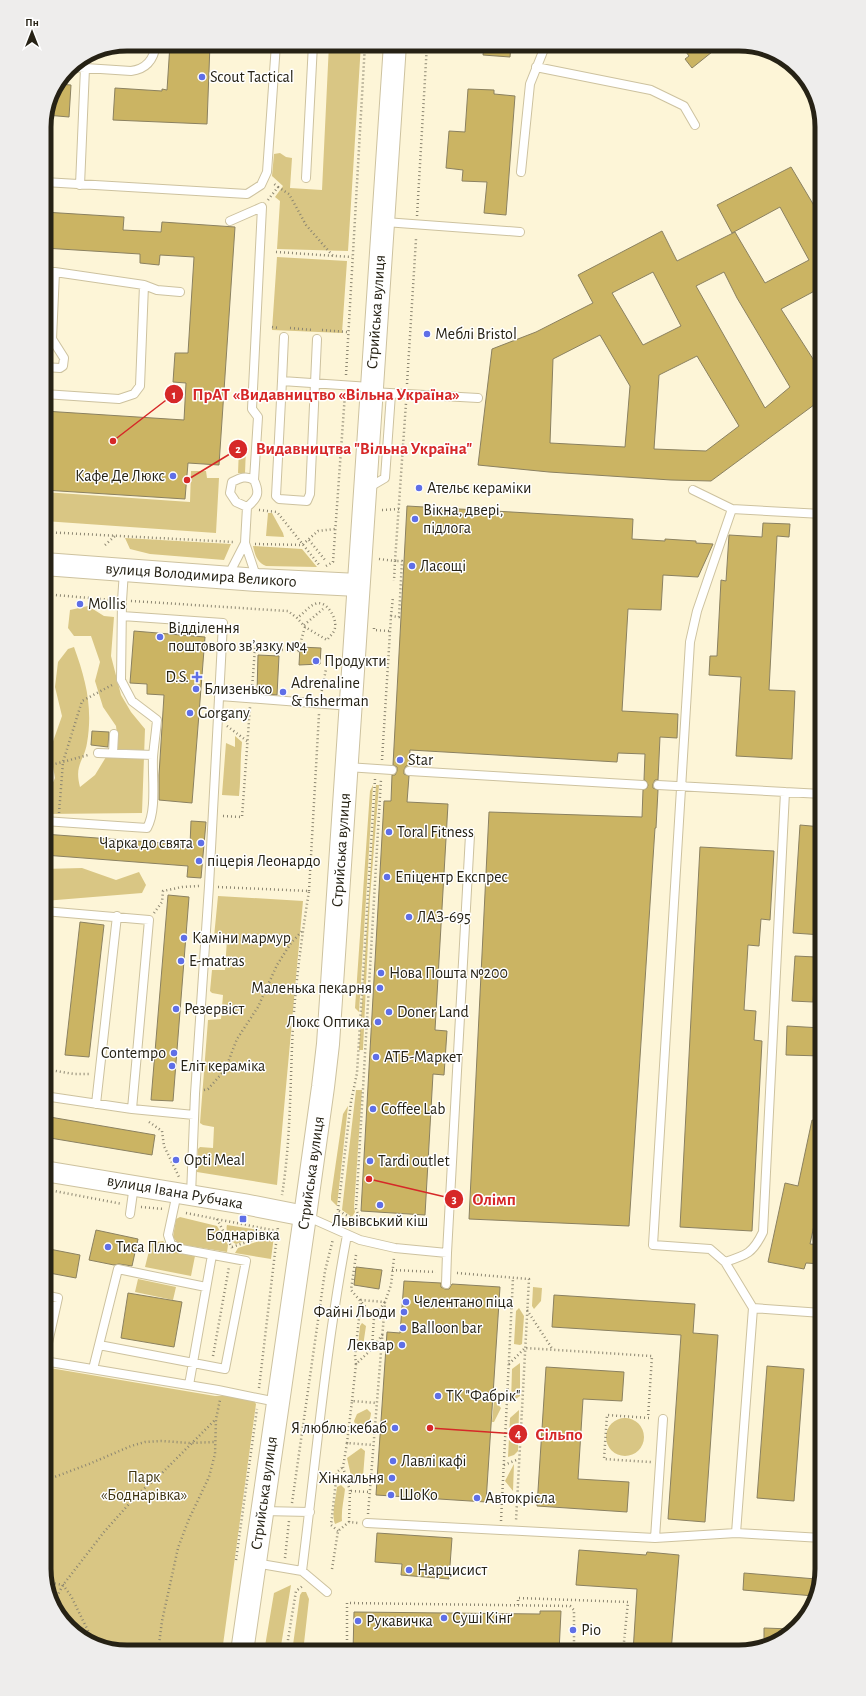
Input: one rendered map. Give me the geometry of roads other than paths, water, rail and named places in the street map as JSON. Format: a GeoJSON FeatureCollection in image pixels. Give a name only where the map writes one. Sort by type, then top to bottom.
{"type":"FeatureCollection","features":[{"type":"Feature","properties":{"kind":"main road","name":"Стрийська вулиця"},"geometry":{"type":"LineString","coordinates":[[242,1645],[245,1564],[261,1511],[268,1400],[305,1216],[328,1044],[364,491],[377,391],[382,222],[395,51]]}},
{"type":"Feature","properties":{"kind":"main road","name":"вулиця Володимира Великого"},"geometry":{"type":"LineString","coordinates":[[51,565],[358,586]]}},
{"type":"Feature","properties":{"kind":"street","name":"вулиця Івана Рубчака"},"geometry":{"type":"LineString","coordinates":[[51,1171],[134,1186],[180,1198],[305,1216]]}},
{"type":"Feature","properties":{"kind":"lane"},"geometry":{"type":"LineString","coordinates":[[80,68],[131,71],[141,69],[150,62],[154,51]]}},
{"type":"Feature","properties":{"kind":"lane"},"geometry":{"type":"LineString","coordinates":[[51,183],[247,194],[261,186],[267,172],[276,51]]}},
{"type":"Feature","properties":{"kind":"lane"},"geometry":{"type":"LineString","coordinates":[[306,178],[313,51]]}},
{"type":"Feature","properties":{"kind":"lane"},"geometry":{"type":"LineString","coordinates":[[521,172],[530,84],[543,51]]}},
{"type":"Feature","properties":{"kind":"lane"},"geometry":{"type":"LineString","coordinates":[[536,67],[651,90],[684,106],[695,125]]}},
{"type":"Feature","properties":{"kind":"lane"},"geometry":{"type":"LineString","coordinates":[[80,185],[85,68]]}},
{"type":"Feature","properties":{"kind":"lane"},"geometry":{"type":"LineString","coordinates":[[227,578],[244,543],[247,507],[255,501],[258,489],[254,480],[258,417],[252,409],[262,207],[230,221]]}},
{"type":"Feature","properties":{"kind":"lane"},"geometry":{"type":"LineString","coordinates":[[382,222],[520,232]]}},
{"type":"Feature","properties":{"kind":"lane"},"geometry":{"type":"LineString","coordinates":[[51,272],[144,285],[157,290],[180,292]]}},
{"type":"Feature","properties":{"kind":"lane"},"geometry":{"type":"LineString","coordinates":[[51,310],[55,272]]}},
{"type":"Feature","properties":{"kind":"lane"},"geometry":{"type":"LineString","coordinates":[[51,394],[119,399],[134,394],[140,386],[144,285]]}},
{"type":"Feature","properties":{"kind":"lane"},"geometry":{"type":"LineString","coordinates":[[284,337],[276,496],[279,499],[307,501],[310,494],[317,339]]}},
{"type":"Feature","properties":{"kind":"lane"},"geometry":{"type":"LineString","coordinates":[[51,343],[64,358],[63,366],[60,368],[51,367]]}},
{"type":"Feature","properties":{"kind":"lane"},"geometry":{"type":"LineString","coordinates":[[282,382],[345,386],[406,394],[478,398]]}},
{"type":"Feature","properties":{"kind":"lane"},"geometry":{"type":"LineString","coordinates":[[247,507],[236,502],[230,493],[232,482],[241,477],[247,476],[254,480]]}},
{"type":"Feature","properties":{"kind":"lane"},"geometry":{"type":"LineString","coordinates":[[693,490],[732,509],[815,514]]}},
{"type":"Feature","properties":{"kind":"lane"},"geometry":{"type":"LineString","coordinates":[[732,509],[697,610],[690,642],[653,1245],[710,1249],[725,1262],[753,1308],[736,1533]]}},
{"type":"Feature","properties":{"kind":"lane"},"geometry":{"type":"LineString","coordinates":[[244,543],[258,580]]}},
{"type":"Feature","properties":{"kind":"lane"},"geometry":{"type":"LineString","coordinates":[[51,822],[147,828],[150,822],[152,810],[153,755],[157,720],[132,701],[121,680],[124,570]]}},
{"type":"Feature","properties":{"kind":"lane"},"geometry":{"type":"LineString","coordinates":[[99,1345],[222,1370],[225,1369],[246,1261],[181,1250],[171,1244],[168,1235],[180,1198],[194,1115],[224,623],[122,616]]}},
{"type":"Feature","properties":{"kind":"lane"},"geometry":{"type":"LineString","coordinates":[[220,696],[351,706]]}},
{"type":"Feature","properties":{"kind":"lane"},"geometry":{"type":"LineString","coordinates":[[113,753],[114,734]]}},
{"type":"Feature","properties":{"kind":"lane"},"geometry":{"type":"LineString","coordinates":[[98,753],[153,755]]}},
{"type":"Feature","properties":{"kind":"lane"},"geometry":{"type":"LineString","coordinates":[[347,767],[392,770]]}},
{"type":"Feature","properties":{"kind":"lane"},"geometry":{"type":"LineString","coordinates":[[409,771],[643,785]]}},
{"type":"Feature","properties":{"kind":"lane"},"geometry":{"type":"LineString","coordinates":[[658,786],[815,794]]}},
{"type":"Feature","properties":{"kind":"lane"},"geometry":{"type":"LineString","coordinates":[[725,1262],[746,1255],[757,1244],[763,1232],[785,792]]}},
{"type":"Feature","properties":{"kind":"lane"},"geometry":{"type":"LineString","coordinates":[[446,1284],[470,835]]}},
{"type":"Feature","properties":{"kind":"lane"},"geometry":{"type":"LineString","coordinates":[[51,911],[118,916],[149,920],[132,1109]]}},
{"type":"Feature","properties":{"kind":"lane"},"geometry":{"type":"LineString","coordinates":[[96,1104],[118,916]]}},
{"type":"Feature","properties":{"kind":"lane"},"geometry":{"type":"LineString","coordinates":[[51,1097],[132,1109],[194,1115]]}},
{"type":"Feature","properties":{"kind":"lane"},"geometry":{"type":"LineString","coordinates":[[131,1210],[134,1186]]}},
{"type":"Feature","properties":{"kind":"lane"},"geometry":{"type":"LineString","coordinates":[[305,1216],[360,1240],[395,1248],[447,1253]]}},
{"type":"Feature","properties":{"kind":"lane"},"geometry":{"type":"LineString","coordinates":[[302,1571],[321,1414],[347,1235]]}},
{"type":"Feature","properties":{"kind":"lane"},"geometry":{"type":"LineString","coordinates":[[189,1385],[212,1255]]}},
{"type":"Feature","properties":{"kind":"lane"},"geometry":{"type":"LineString","coordinates":[[93,1369],[118,1269],[206,1288]]}},
{"type":"Feature","properties":{"kind":"lane"},"geometry":{"type":"LineString","coordinates":[[51,1296],[58,1298],[51,1330]]}},
{"type":"Feature","properties":{"kind":"lane"},"geometry":{"type":"LineString","coordinates":[[753,1308],[815,1312]]}},
{"type":"Feature","properties":{"kind":"lane"},"geometry":{"type":"LineString","coordinates":[[51,1362],[218,1390],[268,1400]]}},
{"type":"Feature","properties":{"kind":"lane"},"geometry":{"type":"LineString","coordinates":[[655,1538],[663,1419]]}},
{"type":"Feature","properties":{"kind":"lane"},"geometry":{"type":"LineString","coordinates":[[261,1511],[310,1512]]}},
{"type":"Feature","properties":{"kind":"lane"},"geometry":{"type":"LineString","coordinates":[[367,1523],[655,1538],[736,1533],[815,1538]]}},
{"type":"Feature","properties":{"kind":"lane"},"geometry":{"type":"LineString","coordinates":[[245,1564],[284,1566],[302,1571],[327,1592]]}},
{"type":"Feature","properties":{"kind":"place","name":"Scout Tactical"},"geometry":{"type":"Point","coordinates":[202,77]}},
{"type":"Feature","properties":{"kind":"place","name":"Меблі Bristol"},"geometry":{"type":"Point","coordinates":[427,334]}},
{"type":"Feature","properties":{"kind":"place","name":"ПрАТ «Видавництво «Вільна Україна»"},"geometry":{"type":"Point","coordinates":[113,441]}},
{"type":"Feature","properties":{"kind":"place","name":"Кафе Де Люкс"},"geometry":{"type":"Point","coordinates":[173,476]}},
{"type":"Feature","properties":{"kind":"place","name":"Видавництва \"Вільна Україна\""},"geometry":{"type":"Point","coordinates":[187,480]}},
{"type":"Feature","properties":{"kind":"place","name":"Ательє кераміки"},"geometry":{"type":"Point","coordinates":[419,488]}},
{"type":"Feature","properties":{"kind":"place","name":"Вікна, двері, підлога"},"geometry":{"type":"Point","coordinates":[415,519]}},
{"type":"Feature","properties":{"kind":"place","name":"Ласощі"},"geometry":{"type":"Point","coordinates":[412,566]}},
{"type":"Feature","properties":{"kind":"place","name":"Mollis"},"geometry":{"type":"Point","coordinates":[80,604]}},
{"type":"Feature","properties":{"kind":"place","name":"Відділення поштового зв’язку №4"},"geometry":{"type":"Point","coordinates":[160,637]}},
{"type":"Feature","properties":{"kind":"place","name":"Продукти"},"geometry":{"type":"Point","coordinates":[316,661]}},
{"type":"Feature","properties":{"kind":"place","name":"D.S."},"geometry":{"type":"Point","coordinates":[197,677]}},
{"type":"Feature","properties":{"kind":"place","name":"Близенько"},"geometry":{"type":"Point","coordinates":[196,689]}},
{"type":"Feature","properties":{"kind":"place","name":"Adrenaline & fisherman"},"geometry":{"type":"Point","coordinates":[283,692]}},
{"type":"Feature","properties":{"kind":"place","name":"Gorgany"},"geometry":{"type":"Point","coordinates":[190,713]}},
{"type":"Feature","properties":{"kind":"place","name":"Star"},"geometry":{"type":"Point","coordinates":[400,760]}},
{"type":"Feature","properties":{"kind":"place","name":"Toral Fitness"},"geometry":{"type":"Point","coordinates":[389,832]}},
{"type":"Feature","properties":{"kind":"place","name":"Чарка до свята"},"geometry":{"type":"Point","coordinates":[201,843]}},
{"type":"Feature","properties":{"kind":"place","name":"піцерія Леонардо"},"geometry":{"type":"Point","coordinates":[199,861]}},
{"type":"Feature","properties":{"kind":"place","name":"Епіцентр Експрес"},"geometry":{"type":"Point","coordinates":[387,877]}},
{"type":"Feature","properties":{"kind":"place","name":"ЛАЗ-695"},"geometry":{"type":"Point","coordinates":[409,917]}},
{"type":"Feature","properties":{"kind":"place","name":"Каміни мармур"},"geometry":{"type":"Point","coordinates":[184,938]}},
{"type":"Feature","properties":{"kind":"place","name":"E-matras"},"geometry":{"type":"Point","coordinates":[181,961]}},
{"type":"Feature","properties":{"kind":"place","name":"Нова Пошта №200"},"geometry":{"type":"Point","coordinates":[381,973]}},
{"type":"Feature","properties":{"kind":"place","name":"Маленька пекарня"},"geometry":{"type":"Point","coordinates":[380,988]}},
{"type":"Feature","properties":{"kind":"place","name":"Резервіст"},"geometry":{"type":"Point","coordinates":[176,1009]}},
{"type":"Feature","properties":{"kind":"place","name":"Doner Land"},"geometry":{"type":"Point","coordinates":[389,1012]}},
{"type":"Feature","properties":{"kind":"place","name":"Люкс Оптика"},"geometry":{"type":"Point","coordinates":[378,1022]}},
{"type":"Feature","properties":{"kind":"place","name":"Contempo"},"geometry":{"type":"Point","coordinates":[174,1053]}},
{"type":"Feature","properties":{"kind":"place","name":"АТБ-Маркет"},"geometry":{"type":"Point","coordinates":[376,1057]}},
{"type":"Feature","properties":{"kind":"place","name":"Еліт кераміка"},"geometry":{"type":"Point","coordinates":[172,1066]}},
{"type":"Feature","properties":{"kind":"place","name":"Coffee Lab"},"geometry":{"type":"Point","coordinates":[373,1109]}},
{"type":"Feature","properties":{"kind":"place","name":"Opti Meal"},"geometry":{"type":"Point","coordinates":[176,1160]}},
{"type":"Feature","properties":{"kind":"place","name":"Tardi outlet"},"geometry":{"type":"Point","coordinates":[370,1161]}},
{"type":"Feature","properties":{"kind":"place","name":"Олімп"},"geometry":{"type":"Point","coordinates":[369,1179]}},
{"type":"Feature","properties":{"kind":"place","name":"Львівський кіш"},"geometry":{"type":"Point","coordinates":[380,1205]}},
{"type":"Feature","properties":{"kind":"place","name":"Боднарівка"},"geometry":{"type":"Point","coordinates":[243,1219]}},
{"type":"Feature","properties":{"kind":"place","name":"Тиса Плюс"},"geometry":{"type":"Point","coordinates":[108,1247]}},
{"type":"Feature","properties":{"kind":"place","name":"Челентано піца"},"geometry":{"type":"Point","coordinates":[406,1302]}},
{"type":"Feature","properties":{"kind":"place","name":"Файні Льоди"},"geometry":{"type":"Point","coordinates":[404,1312]}},
{"type":"Feature","properties":{"kind":"place","name":"Balloon bar"},"geometry":{"type":"Point","coordinates":[403,1328]}},
{"type":"Feature","properties":{"kind":"place","name":"Леквар"},"geometry":{"type":"Point","coordinates":[402,1345]}},
{"type":"Feature","properties":{"kind":"place","name":"ТК \"Фабрік\""},"geometry":{"type":"Point","coordinates":[438,1396]}},
{"type":"Feature","properties":{"kind":"place","name":"Я люблю кебаб"},"geometry":{"type":"Point","coordinates":[395,1428]}},
{"type":"Feature","properties":{"kind":"place","name":"Сільпо"},"geometry":{"type":"Point","coordinates":[430,1428]}},
{"type":"Feature","properties":{"kind":"place","name":"Лавлі кафі"},"geometry":{"type":"Point","coordinates":[393,1461]}},
{"type":"Feature","properties":{"kind":"place","name":"Хінкальня"},"geometry":{"type":"Point","coordinates":[392,1478]}},
{"type":"Feature","properties":{"kind":"place","name":"ШоКо"},"geometry":{"type":"Point","coordinates":[391,1495]}},
{"type":"Feature","properties":{"kind":"place","name":"Автокрісла"},"geometry":{"type":"Point","coordinates":[477,1498]}},
{"type":"Feature","properties":{"kind":"place","name":"Нарцисист"},"geometry":{"type":"Point","coordinates":[409,1570]}},
{"type":"Feature","properties":{"kind":"place","name":"Суші Кінґ"},"geometry":{"type":"Point","coordinates":[444,1618]}},
{"type":"Feature","properties":{"kind":"place","name":"Рукавичка"},"geometry":{"type":"Point","coordinates":[358,1621]}},
{"type":"Feature","properties":{"kind":"place","name":"Ріо"},"geometry":{"type":"Point","coordinates":[573,1630]}},
{"type":"Feature","properties":{"kind":"park label","name":"Парк «Боднарівка»"},"geometry":{"type":"Point","coordinates":[144,1486]}}]}
